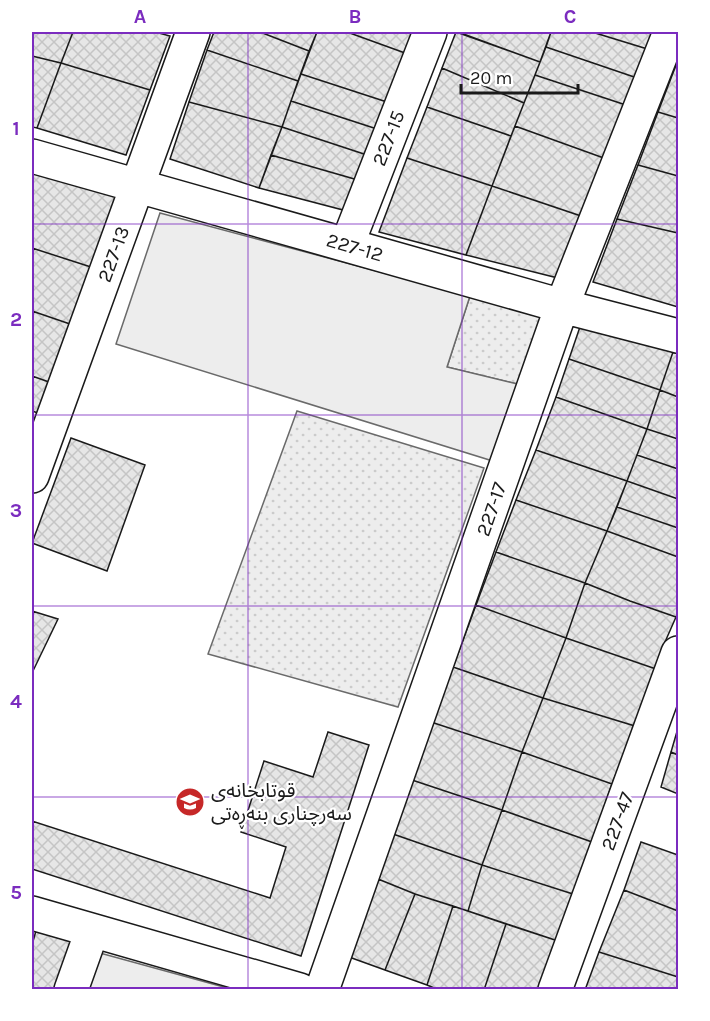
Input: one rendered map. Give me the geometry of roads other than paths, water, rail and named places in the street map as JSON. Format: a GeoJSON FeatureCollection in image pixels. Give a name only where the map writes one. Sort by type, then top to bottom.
{"type":"FeatureCollection","features":[{"type":"Feature","properties":{"kind":"street","name":"227-13"},"geometry":{"type":"LineString","coordinates":[[32,476],[193,32]]}},
{"type":"Feature","properties":{"kind":"street","name":"227-15"},"geometry":{"type":"LineString","coordinates":[[347,245],[430,32]]}},
{"type":"Feature","properties":{"kind":"street","name":"227-17"},"geometry":{"type":"LineString","coordinates":[[322,990],[562,306],[670,32]]}},
{"type":"Feature","properties":{"kind":"street","name":"227-12"},"geometry":{"type":"LineString","coordinates":[[32,156],[562,306],[678,336]]}},
{"type":"Feature","properties":{"kind":"street","name":"227-47"},"geometry":{"type":"LineString","coordinates":[[555,990],[678,653]]}},
{"type":"Feature","properties":{"kind":"street"},"geometry":{"type":"LineString","coordinates":[[32,913],[300,990]]}},
{"type":"Feature","properties":{"kind":"street"},"geometry":{"type":"LineString","coordinates":[[71,990],[92,931]]}},
{"type":"Feature","properties":{"kind":"place","name":"قوتابخانەی سەرچناری بنەڕەتی"},"geometry":{"type":"Point","coordinates":[190,802]}}]}
